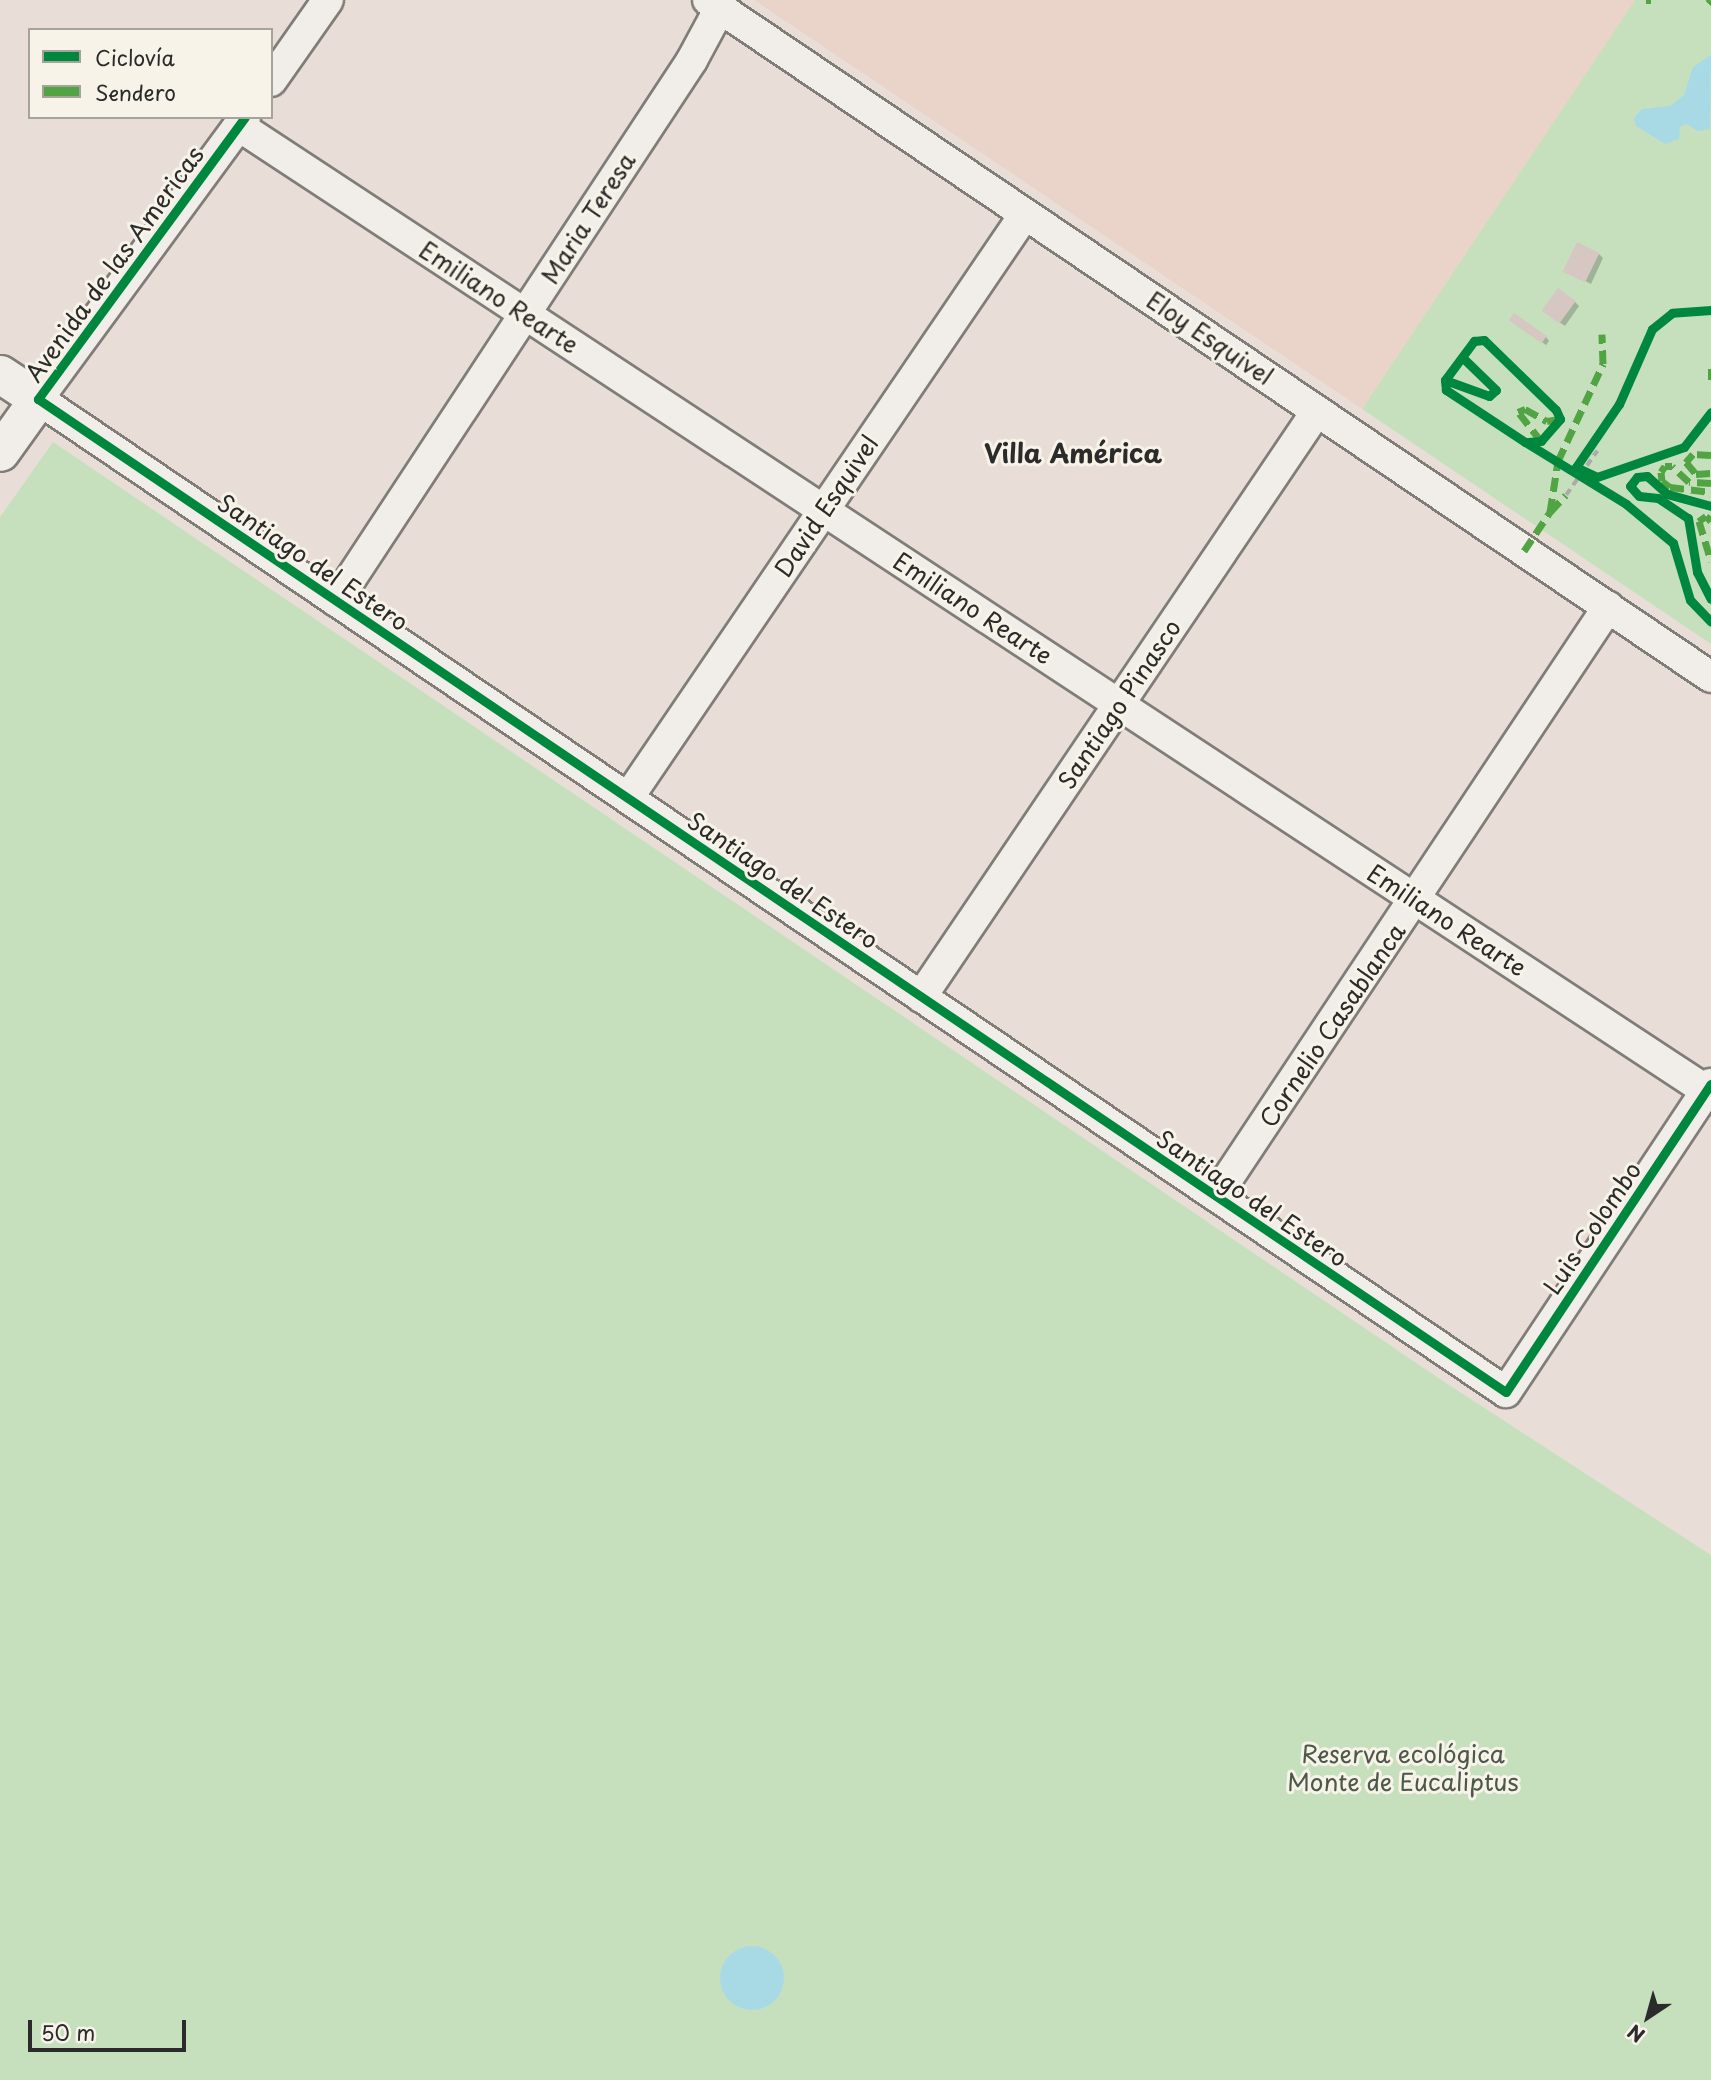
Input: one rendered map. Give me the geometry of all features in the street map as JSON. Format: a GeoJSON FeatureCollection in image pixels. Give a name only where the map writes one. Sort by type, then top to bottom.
{"type":"FeatureCollection","features":[{"type":"Feature","properties":{"kind":"main road","name":"Santiago del Estero"},"geometry":{"type":"LineString","coordinates":[[0,374],[38,399]]}},
{"type":"Feature","properties":{"kind":"main road","name":"Avenida de las Americas"},"geometry":{"type":"LineString","coordinates":[[0,452],[38,399]]}},
{"type":"Feature","properties":{"kind":"street"},"geometry":{"type":"LineString","coordinates":[[273,78],[328,0]]}},
{"type":"Feature","properties":{"kind":"street","name":"Eloy Esquivel"},"geometry":{"type":"LineString","coordinates":[[714,4],[1711,677]]}},
{"type":"Feature","properties":{"kind":"street","name":"Maria Teresa"},"geometry":{"type":"LineString","coordinates":[[336,601],[692,60],[714,4]]}},
{"type":"Feature","properties":{"kind":"street","name":"Emiliano Rearte"},"geometry":{"type":"LineString","coordinates":[[242,122],[824,510],[1416,899],[1709,1087]]}},
{"type":"Feature","properties":{"kind":"street","name":"Avenida de las Americas"},"geometry":{"type":"LineString","coordinates":[[38,399],[242,122]]}},
{"type":"Feature","properties":{"kind":"street","name":"David Esquivel"},"geometry":{"type":"LineString","coordinates":[[628,798],[1025,214]]}},
{"type":"Feature","properties":{"kind":"street","name":"Santiago del Estero"},"geometry":{"type":"LineString","coordinates":[[38,399],[1506,1392]]}},
{"type":"Feature","properties":{"kind":"street","name":"Santiago Pinasco"},"geometry":{"type":"LineString","coordinates":[[921,997],[1317,411]]}},
{"type":"Feature","properties":{"kind":"street","name":"Cornelio Casablanca"},"geometry":{"type":"LineString","coordinates":[[1216,1196],[1608,607]]}},
{"type":"Feature","properties":{"kind":"street","name":"Luis Colombo"},"geometry":{"type":"LineString","coordinates":[[1506,1392],[1709,1087]]}},
{"type":"Feature","properties":{"kind":"path"},"geometry":{"type":"LineString","coordinates":[[1566,495],[1597,451]]}},
{"type":"Feature","properties":{"kind":"shaded area"},"geometry":{"type":"Polygon","coordinates":[[[754,0],[1635,0],[1362,409],[754,0]]]}},
{"type":"Feature","properties":{"kind":"green space"},"geometry":{"type":"Polygon","coordinates":[[[1635,0],[1711,0],[1711,644],[1362,409],[1635,0]]]}},
{"type":"Feature","properties":{"kind":"green space","name":"Reserva ecológica Monte de Eucaliptus"},"geometry":{"type":"Polygon","coordinates":[[[53,442],[1446,1383],[1711,1555],[1711,2080],[0,2080],[0,517],[53,442]]]}},
{"type":"Feature","properties":{"kind":"water"},"geometry":{"type":"Polygon","coordinates":[[[1711,55],[1710,129],[1698,131],[1686,124],[1680,127],[1679,139],[1665,144],[1636,126],[1634,118],[1642,109],[1670,106],[1684,95],[1693,67],[1711,55]]]}},
{"type":"Feature","properties":{"kind":"water"},"geometry":{"type":"Polygon","coordinates":[[[752,1946],[764,1948],[775,1955],[782,1966],[782,1990],[775,2001],[764,2008],[752,2010],[740,2008],[729,2001],[722,1990],[720,1978],[722,1966],[729,1955],[740,1948],[752,1946]]]}},
{"type":"Feature","properties":{"kind":"building"},"geometry":{"type":"Polygon","coordinates":[[[1577,242],[1599,253],[1585,283],[1563,272],[1577,242]]]}},
{"type":"Feature","properties":{"kind":"building"},"geometry":{"type":"Polygon","coordinates":[[[1558,288],[1576,301],[1559,324],[1542,311],[1558,288]]]}},
{"type":"Feature","properties":{"kind":"building"},"geometry":{"type":"Polygon","coordinates":[[[1514,313],[1547,336],[1542,343],[1509,320],[1514,313]]]}},
{"type":"Feature","properties":{"kind":"marked path"},"geometry":{"type":"LineString","coordinates":[[1646,0],[1651,0]]}},
{"type":"Feature","properties":{"kind":"marked path"},"geometry":{"type":"LineString","coordinates":[[1708,3],[1711,0]]}},
{"type":"Feature","properties":{"kind":"marked path"},"geometry":{"type":"LineString","coordinates":[[1524,551],[1550,512],[1558,461],[1603,364],[1602,334]]}},
{"type":"Feature","properties":{"kind":"marked path"},"geometry":{"type":"LineString","coordinates":[[1711,368],[1711,379]]}},
{"type":"Feature","properties":{"kind":"marked path"},"geometry":{"type":"LineString","coordinates":[[1541,441],[1518,412],[1525,409],[1547,421],[1560,419]]}},
{"type":"Feature","properties":{"kind":"marked path"},"geometry":{"type":"LineString","coordinates":[[1711,455],[1693,454],[1686,462],[1696,474],[1711,473]]}},
{"type":"Feature","properties":{"kind":"marked path"},"geometry":{"type":"LineString","coordinates":[[1711,483],[1689,482],[1672,466],[1665,466],[1661,472],[1662,481],[1670,487],[1711,492]]}},
{"type":"Feature","properties":{"kind":"marked path"},"geometry":{"type":"LineString","coordinates":[[1550,512],[1566,495]]}},
{"type":"Feature","properties":{"kind":"marked path"},"geometry":{"type":"LineString","coordinates":[[1711,521],[1706,516],[1699,521],[1711,561]]}},
{"type":"Feature","properties":{"kind":"cycle path"},"geometry":{"type":"LineString","coordinates":[[244,119],[38,399],[1506,1392],[1711,1084]]}},
{"type":"Feature","properties":{"kind":"cycle path"},"geometry":{"type":"LineString","coordinates":[[1711,310],[1672,313],[1652,329],[1619,404],[1576,467],[1597,477],[1684,447],[1711,412]]}},
{"type":"Feature","properties":{"kind":"cycle path"},"geometry":{"type":"LineString","coordinates":[[1484,340],[1556,410],[1560,419],[1541,441],[1525,442],[1446,390],[1445,380],[1474,341],[1484,340]]}},
{"type":"Feature","properties":{"kind":"cycle path"},"geometry":{"type":"LineString","coordinates":[[1445,380],[1489,396],[1496,390],[1462,357]]}},
{"type":"Feature","properties":{"kind":"cycle path"},"geometry":{"type":"LineString","coordinates":[[1525,442],[1626,504],[1673,543],[1690,600],[1711,622]]}},
{"type":"Feature","properties":{"kind":"cycle path"},"geometry":{"type":"LineString","coordinates":[[1711,506],[1667,494],[1647,476],[1637,477],[1630,486],[1639,496],[1658,498],[1688,518],[1697,572],[1711,599]]}},
{"type":"Feature","properties":{"kind":"district","name":"Villa América"},"geometry":{"type":"Point","coordinates":[1073,453]}}]}
